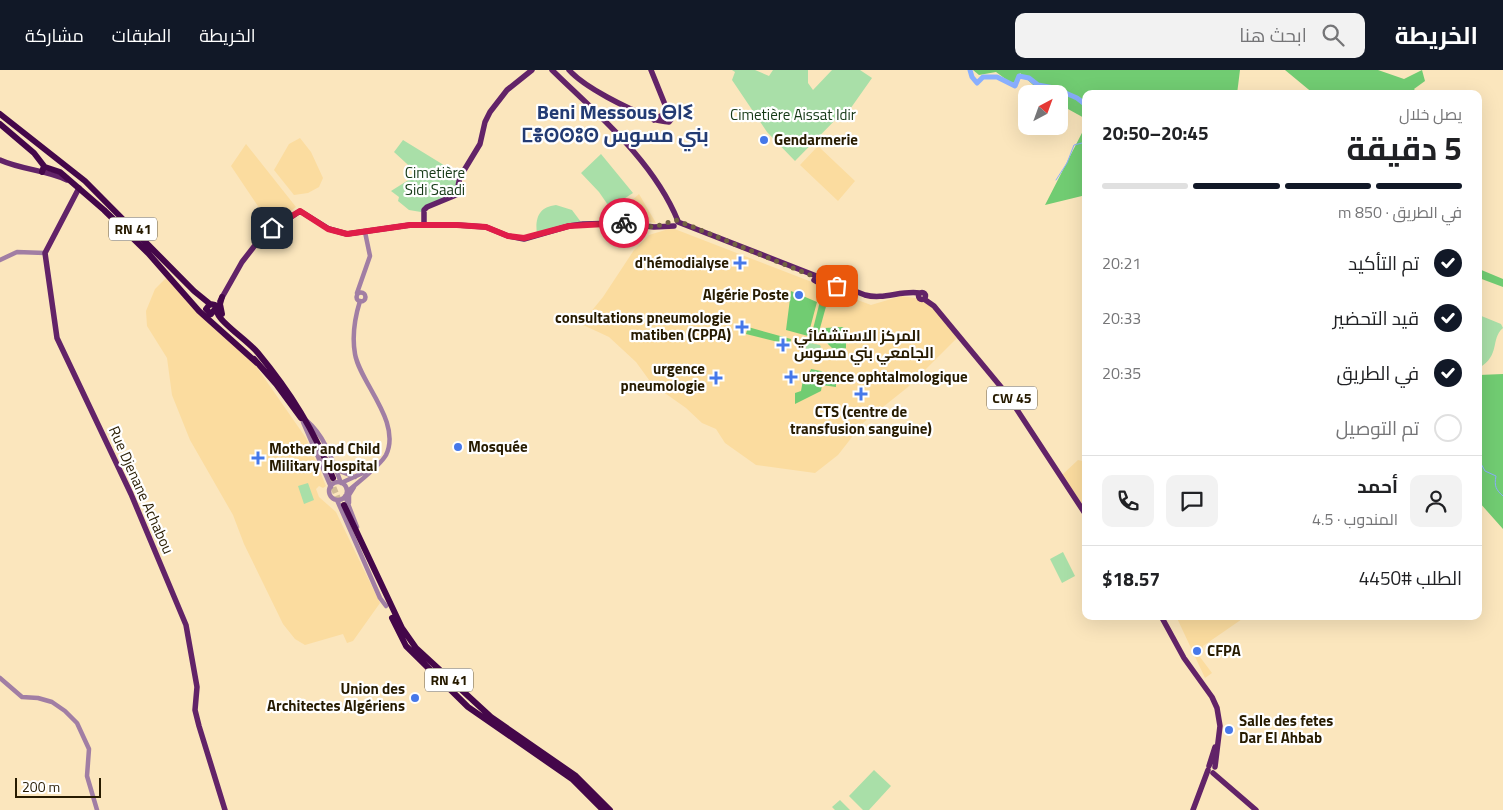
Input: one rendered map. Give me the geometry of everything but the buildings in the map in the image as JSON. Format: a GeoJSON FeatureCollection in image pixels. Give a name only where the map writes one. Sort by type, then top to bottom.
{"type":"FeatureCollection","features":[{"type":"Feature","properties":{"kind":"highway","name":"RN 41"},"geometry":{"type":"LineString","coordinates":[[0,114],[91,186],[223,321],[241,335],[276,376],[305,422]]}},
{"type":"Feature","properties":{"kind":"highway","name":"RN 41"},"geometry":{"type":"LineString","coordinates":[[0,124],[42,165],[60,172],[78,187],[148,253],[172,279],[211,307],[276,384],[317,437],[332,481]]}},
{"type":"Feature","properties":{"kind":"highway"},"geometry":{"type":"LineString","coordinates":[[43,155],[51,155],[51,164],[42,165],[43,155]]}},
{"type":"Feature","properties":{"kind":"highway"},"geometry":{"type":"LineString","coordinates":[[172,279],[199,311],[257,362]]}},
{"type":"Feature","properties":{"kind":"highway"},"geometry":{"type":"LineString","coordinates":[[222,297],[221,312],[241,335]]}},
{"type":"Feature","properties":{"kind":"highway","name":"RN 41"},"geometry":{"type":"LineString","coordinates":[[343,504],[403,642],[448,689],[475,712],[572,779],[603,810]]}},
{"type":"Feature","properties":{"kind":"highway","name":"RN 41"},"geometry":{"type":"LineString","coordinates":[[388,605],[416,648],[491,717],[576,776],[610,810]]}},
{"type":"Feature","properties":{"kind":"highway"},"geometry":{"type":"LineString","coordinates":[[448,689],[452,686],[482,712],[491,717]]}},
{"type":"Feature","properties":{"kind":"main road"},"geometry":{"type":"LineString","coordinates":[[424,224],[424,210],[427,207],[456,195],[460,177],[480,144],[485,122],[494,106],[507,90],[532,70]]}},
{"type":"Feature","properties":{"kind":"main road"},"geometry":{"type":"LineString","coordinates":[[552,70],[644,164],[674,212],[676,223]]}},
{"type":"Feature","properties":{"kind":"main road"},"geometry":{"type":"LineString","coordinates":[[569,70],[576,79],[590,88],[654,120],[666,116],[664,101],[652,70]]}},
{"type":"Feature","properties":{"kind":"main road"},"geometry":{"type":"LineString","coordinates":[[0,160],[28,170],[42,165]]}},
{"type":"Feature","properties":{"kind":"main road"},"geometry":{"type":"LineString","coordinates":[[28,170],[42,165]]}},
{"type":"Feature","properties":{"kind":"main road"},"geometry":{"type":"LineString","coordinates":[[45,253],[78,187]]}},
{"type":"Feature","properties":{"kind":"main road"},"geometry":{"type":"LineString","coordinates":[[211,307],[256,243],[300,211],[336,232],[351,234],[424,224],[486,227],[508,236],[524,238],[583,224],[619,223],[659,226],[676,223],[832,287],[875,297],[908,291],[922,296],[934,306],[1001,387],[1082,509]]}},
{"type":"Feature","properties":{"kind":"main road","name":"Rue Djenane Achabou"},"geometry":{"type":"LineString","coordinates":[[45,253],[57,338],[131,494],[186,625],[197,690],[195,710],[197,720],[203,745],[225,810]]}},
{"type":"Feature","properties":{"kind":"main road"},"geometry":{"type":"LineString","coordinates":[[211,307],[222,297],[232,278]]}},
{"type":"Feature","properties":{"kind":"main road","name":"CW 45"},"geometry":{"type":"LineString","coordinates":[[922,296],[936,304],[1007,391],[1082,504]]}},
{"type":"Feature","properties":{"kind":"main road"},"geometry":{"type":"LineString","coordinates":[[1162,620],[1184,658],[1215,703],[1220,720],[1212,770],[1195,810]]}},
{"type":"Feature","properties":{"kind":"main road"},"geometry":{"type":"LineString","coordinates":[[1212,770],[1256,810]]}},
{"type":"Feature","properties":{"kind":"street"},"geometry":{"type":"LineString","coordinates":[[343,504],[346,494],[357,480],[386,456],[388,445],[386,421],[355,356],[354,335],[358,293],[370,252],[365,232]]}},
{"type":"Feature","properties":{"kind":"street"},"geometry":{"type":"LineString","coordinates":[[0,260],[17,252],[45,253]]}},
{"type":"Feature","properties":{"kind":"street"},"geometry":{"type":"LineString","coordinates":[[358,300],[364,300],[362,282]]}},
{"type":"Feature","properties":{"kind":"street"},"geometry":{"type":"LineString","coordinates":[[358,293],[364,294]]}},
{"type":"Feature","properties":{"kind":"street"},"geometry":{"type":"LineString","coordinates":[[305,422],[316,429],[334,464],[342,472],[357,480]]}},
{"type":"Feature","properties":{"kind":"street"},"geometry":{"type":"LineString","coordinates":[[334,464],[331,496],[343,504]]}},
{"type":"Feature","properties":{"kind":"street"},"geometry":{"type":"LineString","coordinates":[[332,481],[334,484],[357,480]]}},
{"type":"Feature","properties":{"kind":"street"},"geometry":{"type":"LineString","coordinates":[[343,504],[357,480]]}},
{"type":"Feature","properties":{"kind":"street"},"geometry":{"type":"LineString","coordinates":[[332,481],[345,486],[346,494],[343,504]]}},
{"type":"Feature","properties":{"kind":"street"},"geometry":{"type":"LineString","coordinates":[[0,678],[22,697],[38,698],[52,702],[77,723],[89,749],[87,776],[97,810]]}},
{"type":"Feature","properties":{"kind":"shaded area"},"geometry":{"type":"Polygon","coordinates":[[[300,138],[311,152],[323,178],[319,187],[308,193],[294,195],[274,170],[289,144],[300,138]]]}},
{"type":"Feature","properties":{"kind":"shaded area"},"geometry":{"type":"Polygon","coordinates":[[[246,144],[296,207],[272,227],[231,166],[246,144]]]}},
{"type":"Feature","properties":{"kind":"shaded area"},"geometry":{"type":"Polygon","coordinates":[[[818,146],[855,181],[838,201],[800,165],[818,146]]]}},
{"type":"Feature","properties":{"kind":"shaded area"},"geometry":{"type":"Polygon","coordinates":[[[639,194],[656,223],[643,221],[630,202],[639,194]]]}},
{"type":"Feature","properties":{"kind":"shaded area","name":"المركز الاستشفائي الجامعي بني مسوس"},"geometry":{"type":"Polygon","coordinates":[[[672,228],[817,284],[819,290],[830,294],[836,292],[871,305],[901,296],[922,299],[937,312],[957,338],[908,387],[863,423],[838,455],[815,473],[756,465],[725,443],[716,429],[702,423],[686,408],[652,384],[636,362],[609,337],[581,324],[603,297],[634,250],[649,235],[672,228]]]}},
{"type":"Feature","properties":{"kind":"shaded area","name":"Mother and Child Military Hospital"},"geometry":{"type":"Polygon","coordinates":[[[166,278],[208,323],[256,366],[306,438],[326,486],[323,488],[319,486],[316,489],[319,497],[336,512],[380,603],[353,641],[347,643],[343,634],[305,645],[295,639],[283,624],[244,544],[233,515],[190,440],[172,395],[167,358],[147,326],[146,311],[155,289],[166,278]]]}},
{"type":"Feature","properties":{"kind":"shaded area"},"geometry":{"type":"Polygon","coordinates":[[[1078,460],[1082,461],[1082,504],[1062,475],[1078,460]]]}},
{"type":"Feature","properties":{"kind":"shaded area","name":"CFPA"},"geometry":{"type":"Polygon","coordinates":[[[1178,620],[1241,620],[1203,646],[1200,657],[1212,673],[1205,678],[1178,620]]]}},
{"type":"Feature","properties":{"kind":"green space","name":"Cimetière Aissat Idir"},"geometry":{"type":"Polygon","coordinates":[[[732,70],[755,70],[769,76],[773,70],[808,70],[808,83],[813,90],[832,70],[860,70],[872,78],[848,112],[841,114],[795,161],[767,132],[732,80],[735,72],[732,70]]]}},
{"type":"Feature","properties":{"kind":"green space"},"geometry":{"type":"Polygon","coordinates":[[[973,70],[1240,70],[1238,90],[1082,90],[1082,117],[1068,109],[1068,85],[1033,85],[1020,73],[1016,82],[1011,83],[996,72],[979,75],[973,70]]]}},
{"type":"Feature","properties":{"kind":"green space"},"geometry":{"type":"Polygon","coordinates":[[[1285,70],[1378,70],[1404,79],[1422,70],[1425,81],[1415,90],[1309,90],[1285,70]]]}},
{"type":"Feature","properties":{"kind":"green space"},"geometry":{"type":"Polygon","coordinates":[[[1082,133],[1082,196],[1045,205],[1082,133]]]}},
{"type":"Feature","properties":{"kind":"green space","name":"Cimetière Sidi Saadi"},"geometry":{"type":"Polygon","coordinates":[[[403,140],[460,175],[454,195],[426,206],[421,212],[409,210],[398,201],[399,197],[391,191],[418,174],[394,152],[403,140]]]}},
{"type":"Feature","properties":{"kind":"green space"},"geometry":{"type":"Polygon","coordinates":[[[601,154],[633,193],[610,208],[599,192],[581,173],[601,154]]]}},
{"type":"Feature","properties":{"kind":"green space"},"geometry":{"type":"Polygon","coordinates":[[[556,205],[572,210],[581,222],[537,235],[537,219],[539,215],[545,208],[556,205]]]}},
{"type":"Feature","properties":{"kind":"green space"},"geometry":{"type":"Polygon","coordinates":[[[1482,270],[1503,279],[1503,287],[1482,279],[1482,270]]]}},
{"type":"Feature","properties":{"kind":"green space"},"geometry":{"type":"Polygon","coordinates":[[[791,291],[817,302],[808,336],[786,330],[791,291]]]}},
{"type":"Feature","properties":{"kind":"green space"},"geometry":{"type":"Polygon","coordinates":[[[820,301],[827,303],[817,339],[815,340],[811,337],[820,301]]]}},
{"type":"Feature","properties":{"kind":"green space"},"geometry":{"type":"Polygon","coordinates":[[[1482,316],[1501,324],[1503,328],[1497,337],[1493,353],[1482,366],[1482,316]]]}},
{"type":"Feature","properties":{"kind":"green space"},"geometry":{"type":"Polygon","coordinates":[[[748,327],[791,339],[790,345],[746,334],[748,327]]]}},
{"type":"Feature","properties":{"kind":"green space"},"geometry":{"type":"Polygon","coordinates":[[[842,327],[846,329],[846,348],[837,353],[822,338],[825,328],[842,327]]]}},
{"type":"Feature","properties":{"kind":"green space"},"geometry":{"type":"Polygon","coordinates":[[[806,342],[820,345],[821,347],[816,352],[806,349],[806,342]]]}},
{"type":"Feature","properties":{"kind":"green space"},"geometry":{"type":"Polygon","coordinates":[[[811,369],[821,371],[836,381],[836,387],[822,385],[821,391],[795,404],[795,393],[801,391],[803,380],[806,381],[811,369]]]}},
{"type":"Feature","properties":{"kind":"green space"},"geometry":{"type":"Polygon","coordinates":[[[1503,374],[1503,529],[1482,505],[1482,375],[1503,374]]]}},
{"type":"Feature","properties":{"kind":"green space"},"geometry":{"type":"Polygon","coordinates":[[[308,483],[314,500],[304,504],[298,486],[308,483]]]}},
{"type":"Feature","properties":{"kind":"green space"},"geometry":{"type":"Polygon","coordinates":[[[1063,552],[1075,576],[1062,583],[1050,559],[1063,552]]]}},
{"type":"Feature","properties":{"kind":"green space"},"geometry":{"type":"Polygon","coordinates":[[[874,770],[891,786],[869,810],[863,810],[849,796],[874,770]]]}},
{"type":"Feature","properties":{"kind":"green space"},"geometry":{"type":"Polygon","coordinates":[[[840,800],[850,810],[835,810],[832,807],[840,800]]]}},
{"type":"Feature","properties":{"kind":"waterway"},"geometry":{"type":"LineString","coordinates":[[970,70],[972,77],[977,83],[983,77],[997,77],[1015,86],[1019,76],[1029,78],[1038,85],[1054,88],[1082,102]]}},
{"type":"Feature","properties":{"kind":"waterway"},"geometry":{"type":"LineString","coordinates":[[1056,180],[1067,163],[1074,145],[1082,143]]}},
{"type":"Feature","properties":{"kind":"waterway"},"geometry":{"type":"LineString","coordinates":[[1482,466],[1485,471],[1496,476],[1496,488],[1503,496]]}},
{"type":"Feature","properties":{"kind":"tunnel"},"geometry":{"type":"LineString","coordinates":[[330,479],[341,506]]}},
{"type":"Feature","properties":{"kind":"way so far"},"geometry":{"type":"LineString","coordinates":[[624,223],[654,227],[676,220],[689,227],[837,286]]}},
{"type":"Feature","properties":{"kind":"place","name":"Gendarmerie"},"geometry":{"type":"Point","coordinates":[764,140]}},
{"type":"Feature","properties":{"kind":"place","name":"d'hémodialyse"},"geometry":{"type":"Point","coordinates":[740,263]}},
{"type":"Feature","properties":{"kind":"place","name":"Algérie Poste"},"geometry":{"type":"Point","coordinates":[799,295]}},
{"type":"Feature","properties":{"kind":"place","name":"consultations pneumologie matiben (CPPA)"},"geometry":{"type":"Point","coordinates":[742,327]}},
{"type":"Feature","properties":{"kind":"place","name":"المركز الاستشفائي الجامعي بني مسوس"},"geometry":{"type":"Point","coordinates":[783,345]}},
{"type":"Feature","properties":{"kind":"place","name":"urgence ophtalmologique"},"geometry":{"type":"Point","coordinates":[791,377]}},
{"type":"Feature","properties":{"kind":"place","name":"urgence pneumologie"},"geometry":{"type":"Point","coordinates":[716,378]}},
{"type":"Feature","properties":{"kind":"place","name":"CTS (centre de transfusion sanguine)"},"geometry":{"type":"Point","coordinates":[861,394]}},
{"type":"Feature","properties":{"kind":"place","name":"Mosquée"},"geometry":{"type":"Point","coordinates":[458,447]}},
{"type":"Feature","properties":{"kind":"place","name":"Mother and Child Military Hospital"},"geometry":{"type":"Point","coordinates":[258,458]}},
{"type":"Feature","properties":{"kind":"place","name":"CFPA"},"geometry":{"type":"Point","coordinates":[1197,651]}},
{"type":"Feature","properties":{"kind":"place","name":"Union des Architectes Algériens"},"geometry":{"type":"Point","coordinates":[415,698]}},
{"type":"Feature","properties":{"kind":"place","name":"Salle des fetes Dar El Ahbab"},"geometry":{"type":"Point","coordinates":[1229,730]}},
{"type":"Feature","properties":{"kind":"district","name":"Beni Messous ⴱⵏⵉ ⵎⴻⵙⵙⵓⵙ بني مسوس"},"geometry":{"type":"Point","coordinates":[615,124]}},
{"type":"Feature","properties":{"kind":"route"},"geometry":{"type":"LineString","coordinates":[[272,228],[278,226],[298,211],[303,212],[328,229],[347,234],[424,224],[486,227],[508,236],[524,238],[535,237],[569,226],[624,223]]}}]}
